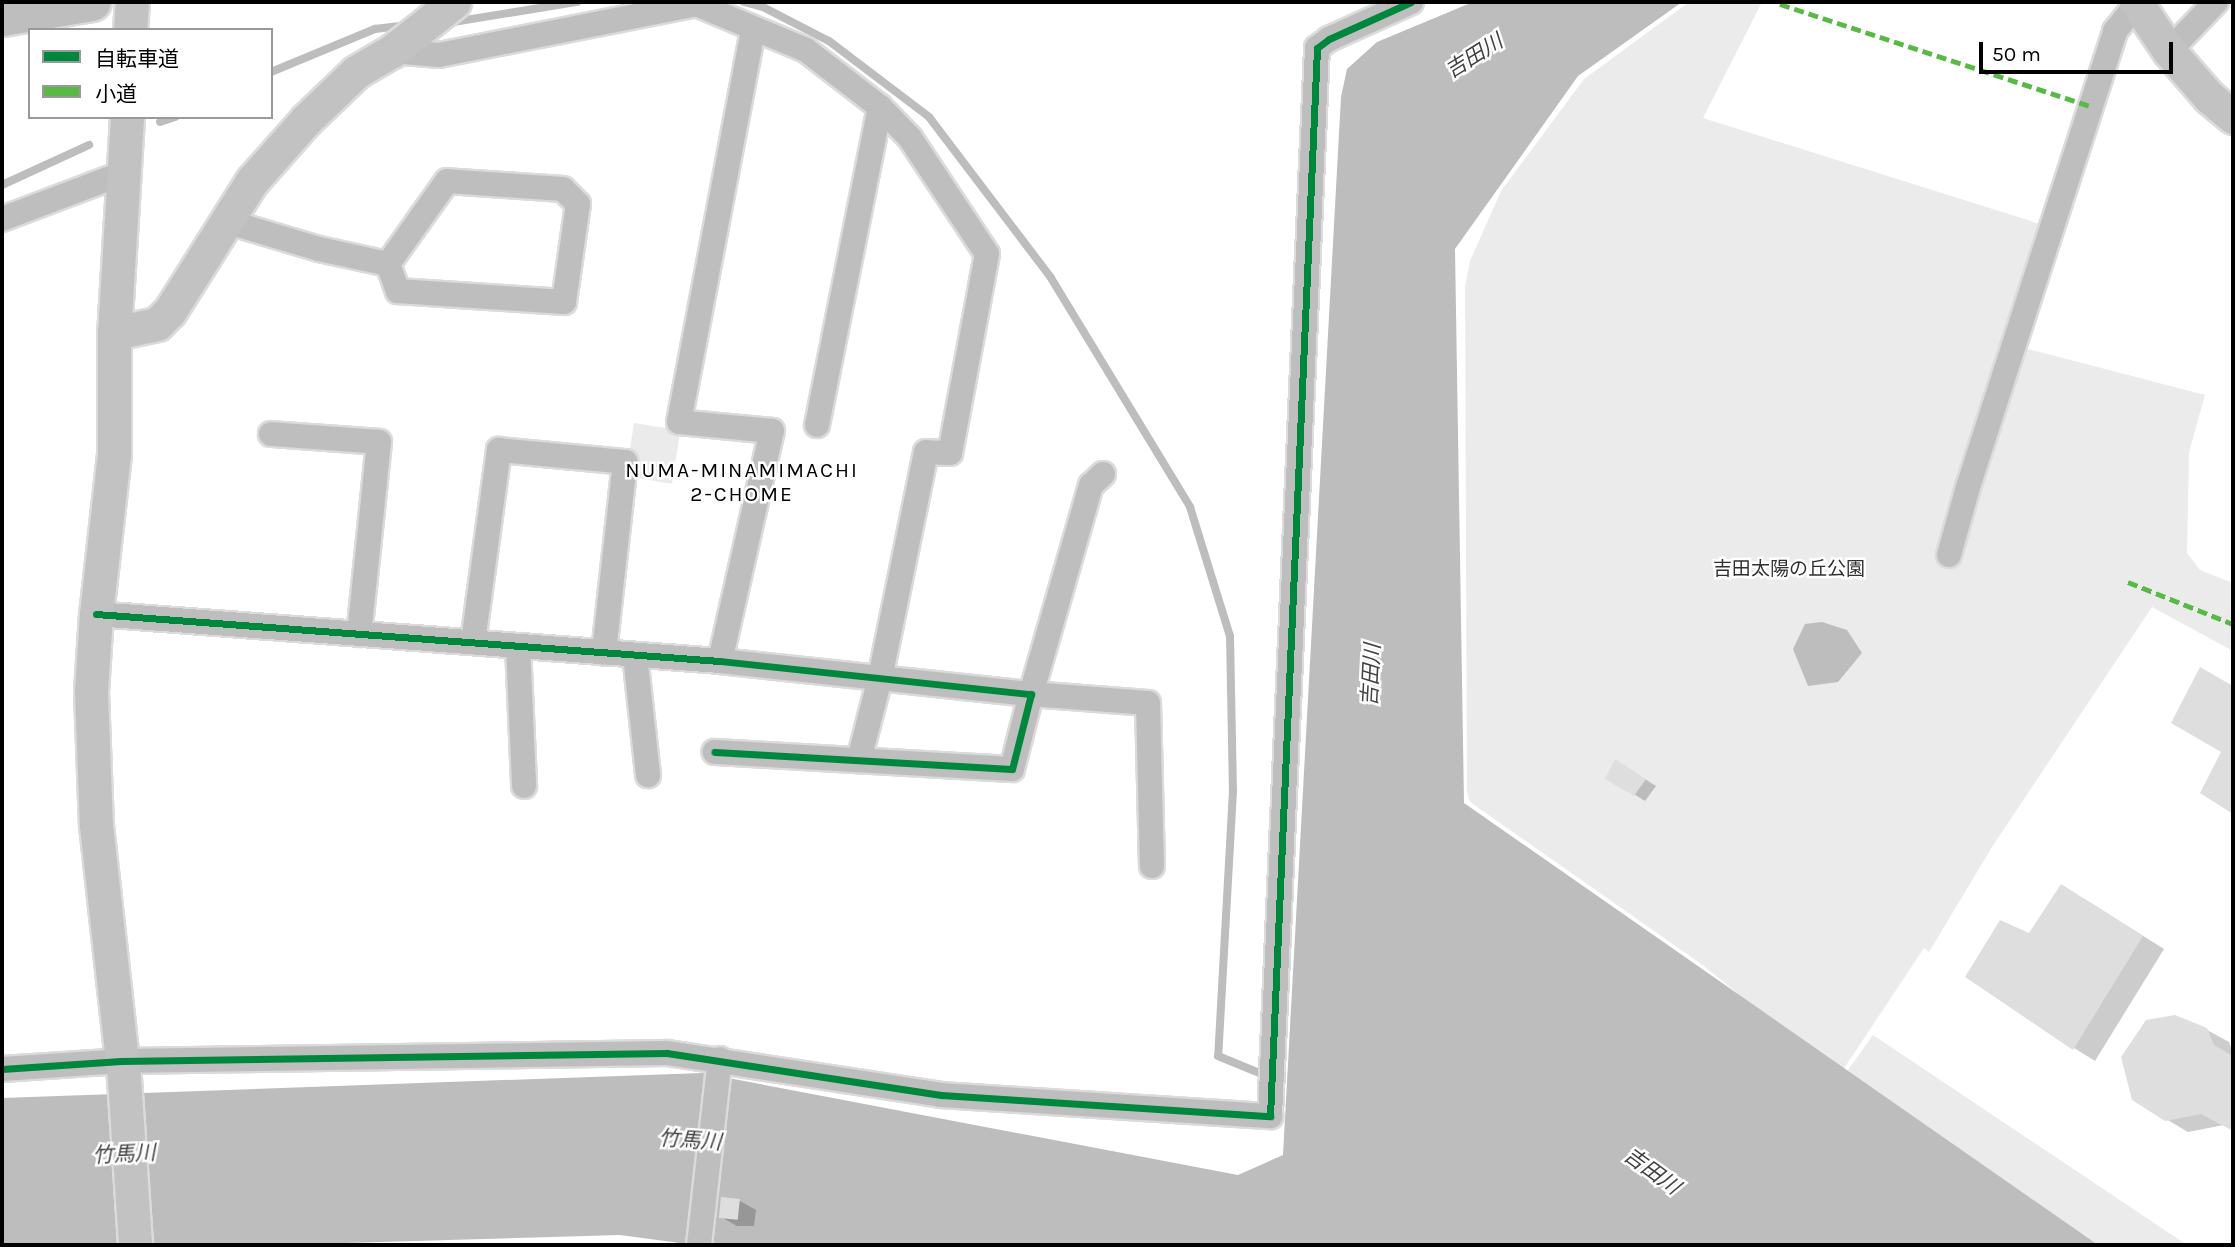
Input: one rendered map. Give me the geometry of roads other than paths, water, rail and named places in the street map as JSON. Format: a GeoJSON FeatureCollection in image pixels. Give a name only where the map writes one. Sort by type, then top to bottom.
{"type":"FeatureCollection","features":[{"type":"Feature","properties":{"kind":"main road"},"geometry":{"type":"LineString","coordinates":[[2,17],[92,2]]}},
{"type":"Feature","properties":{"kind":"street"},"geometry":{"type":"LineString","coordinates":[[130,28],[132,2]]}},
{"type":"Feature","properties":{"kind":"street"},"geometry":{"type":"LineString","coordinates":[[2,1069],[122,1069],[667,1053],[720,1065],[941,1095],[1270,1116],[1317,48],[1411,2]]}},
{"type":"Feature","properties":{"kind":"street"},"geometry":{"type":"LineString","coordinates":[[2169,51],[2216,2]]}},
{"type":"Feature","properties":{"kind":"street"},"geometry":{"type":"LineString","coordinates":[[1949,555],[1968,487],[2115,31],[2137,3],[2169,51],[2209,97],[2233,117]]}},
{"type":"Feature","properties":{"kind":"street"},"geometry":{"type":"LineString","coordinates":[[114,333],[157,324],[170,312],[252,181],[306,120],[356,72],[396,48],[451,4]]}},
{"type":"Feature","properties":{"kind":"street"},"geometry":{"type":"LineString","coordinates":[[396,48],[439,55],[696,4],[806,50],[880,107],[910,138],[987,254],[950,453],[926,452],[880,678],[859,760]]}},
{"type":"Feature","properties":{"kind":"street"},"geometry":{"type":"LineString","coordinates":[[720,661],[772,431],[679,422],[752,29]]}},
{"type":"Feature","properties":{"kind":"street"},"geometry":{"type":"LineString","coordinates":[[817,425],[880,107]]}},
{"type":"Feature","properties":{"kind":"street"},"geometry":{"type":"LineString","coordinates":[[2,219],[126,139]]}},
{"type":"Feature","properties":{"kind":"street"},"geometry":{"type":"LineString","coordinates":[[126,139],[114,333],[114,454],[96,614],[91,691],[96,825],[122,1069],[135,1245]]}},
{"type":"Feature","properties":{"kind":"street"},"geometry":{"type":"LineString","coordinates":[[447,181],[563,189],[578,204],[564,303],[398,291],[388,264],[447,181]]}},
{"type":"Feature","properties":{"kind":"street"},"geometry":{"type":"LineString","coordinates":[[225,221],[319,249],[388,264]]}},
{"type":"Feature","properties":{"kind":"street"},"geometry":{"type":"LineString","coordinates":[[271,434],[379,442],[359,634]]}},
{"type":"Feature","properties":{"kind":"street"},"geometry":{"type":"LineString","coordinates":[[473,642],[499,450],[625,462],[604,653]]}},
{"type":"Feature","properties":{"kind":"street"},"geometry":{"type":"LineString","coordinates":[[714,752],[1012,769],[1091,485],[1103,474]]}},
{"type":"Feature","properties":{"kind":"street"},"geometry":{"type":"LineString","coordinates":[[96,614],[720,661],[1031,694],[1148,703],[1152,866]]}},
{"type":"Feature","properties":{"kind":"street"},"geometry":{"type":"LineString","coordinates":[[518,646],[523,786]]}},
{"type":"Feature","properties":{"kind":"street"},"geometry":{"type":"LineString","coordinates":[[635,655],[648,775]]}},
{"type":"Feature","properties":{"kind":"street"},"geometry":{"type":"LineString","coordinates":[[699,1245],[720,1065]]}},
{"type":"Feature","properties":{"kind":"water"},"geometry":{"type":"Polygon","coordinates":[[[1473,2],[1682,2],[1578,76],[1455,249],[1464,803],[2098,1245],[695,1245],[620,1235],[276,1245],[2,1245],[2,1098],[702,1073],[1238,1175],[1283,1155],[1341,97],[1347,69],[1377,42],[1473,2]]]}},
{"type":"Feature","properties":{"kind":"water"},"geometry":{"type":"Polygon","coordinates":[[[1822,622],[1847,630],[1862,653],[1838,682],[1808,686],[1793,649],[1805,624],[1822,622]]]}},
{"type":"Feature","properties":{"kind":"waterway"},"geometry":{"type":"LineString","coordinates":[[447,23],[577,2]]}},
{"type":"Feature","properties":{"kind":"waterway"},"geometry":{"type":"LineString","coordinates":[[744,2],[763,7],[829,41],[929,117],[1051,278],[1190,507],[1230,636],[1233,791],[1218,1056],[1264,1075]]}},
{"type":"Feature","properties":{"kind":"waterway"},"geometry":{"type":"LineString","coordinates":[[273,71],[375,29],[406,25]]}},
{"type":"Feature","properties":{"kind":"waterway"},"geometry":{"type":"LineString","coordinates":[[160,122],[169,119]]}},
{"type":"Feature","properties":{"kind":"waterway"},"geometry":{"type":"LineString","coordinates":[[2,185],[89,145]]}},
{"type":"Feature","properties":{"kind":"district","name":"NUMA-MINAMIMACHI 2-CHOME"},"geometry":{"type":"Point","coordinates":[742,482]}},
{"type":"Feature","properties":{"kind":"water label","name":"吉田川"},"geometry":{"type":"Point","coordinates":[1474,56]}},
{"type":"Feature","properties":{"kind":"water label","name":"吉田川"},"geometry":{"type":"Point","coordinates":[1371,675]}},
{"type":"Feature","properties":{"kind":"water label","name":"竹馬川"},"geometry":{"type":"Point","coordinates":[690,1140]}},
{"type":"Feature","properties":{"kind":"water label","name":"竹馬川"},"geometry":{"type":"Point","coordinates":[124,1154]}},
{"type":"Feature","properties":{"kind":"water label","name":"吉田川"},"geometry":{"type":"Point","coordinates":[1652,1171]}},
{"type":"Feature","properties":{"kind":"park label","name":"吉田太陽の丘公園"},"geometry":{"type":"Point","coordinates":[1789,570]}}]}
